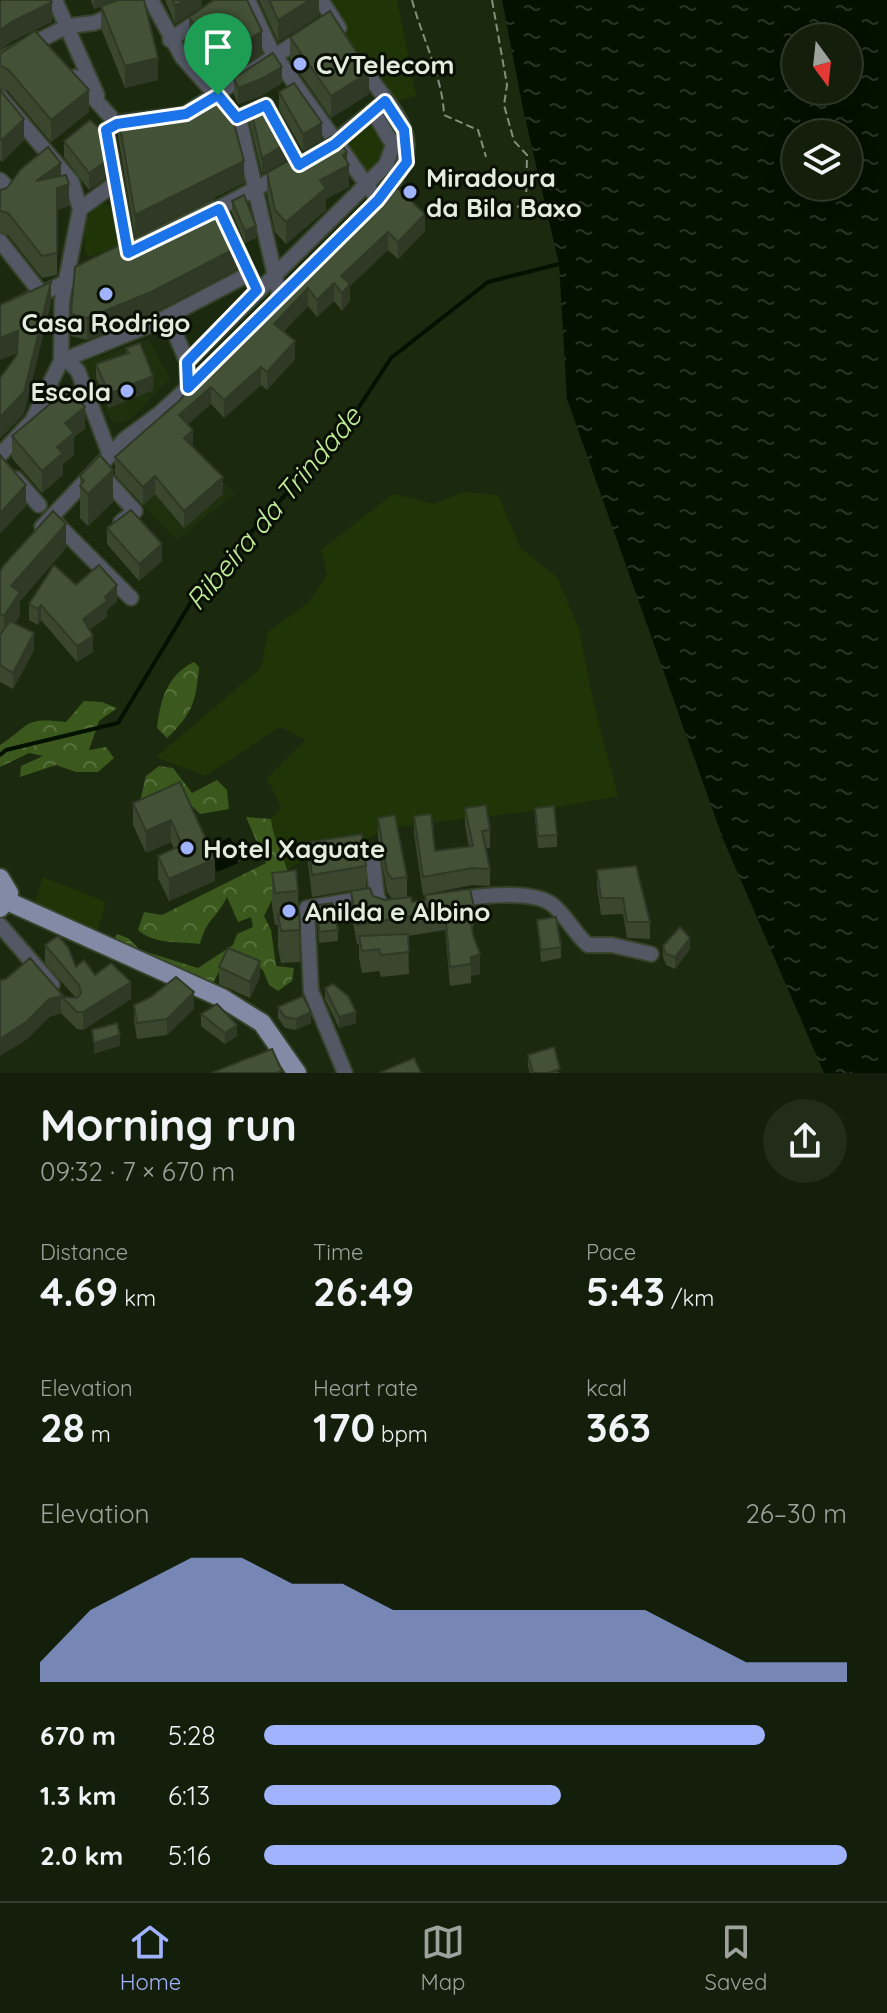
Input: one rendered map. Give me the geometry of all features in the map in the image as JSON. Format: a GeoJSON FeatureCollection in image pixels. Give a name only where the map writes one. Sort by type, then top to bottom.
{"type":"FeatureCollection","features":[{"type":"Feature","properties":{"kind":"main road"},"geometry":{"type":"LineString","coordinates":[[0,878],[9,888],[4,905],[222,998],[262,1023],[278,1057],[297,1073]]}},
{"type":"Feature","properties":{"kind":"street"},"geometry":{"type":"LineString","coordinates":[[0,298],[6,311],[122,255],[111,127],[55,0]]}},
{"type":"Feature","properties":{"kind":"street"},"geometry":{"type":"LineString","coordinates":[[0,60],[42,45],[68,26],[94,23],[153,0],[170,40],[237,118],[280,298]]}},
{"type":"Feature","properties":{"kind":"street"},"geometry":{"type":"LineString","coordinates":[[170,40],[228,0]]}},
{"type":"Feature","properties":{"kind":"street"},"geometry":{"type":"LineString","coordinates":[[248,0],[275,56],[281,96],[299,165]]}},
{"type":"Feature","properties":{"kind":"street"},"geometry":{"type":"LineString","coordinates":[[281,96],[335,144],[366,185],[373,205],[407,162],[404,130],[321,0]]}},
{"type":"Feature","properties":{"kind":"street"},"geometry":{"type":"LineString","coordinates":[[88,126],[111,127],[186,114],[333,19]]}},
{"type":"Feature","properties":{"kind":"street"},"geometry":{"type":"LineString","coordinates":[[68,70],[100,101]]}},
{"type":"Feature","properties":{"kind":"street"},"geometry":{"type":"LineString","coordinates":[[237,118],[281,96]]}},
{"type":"Feature","properties":{"kind":"street"},"geometry":{"type":"LineString","coordinates":[[0,97],[72,182],[80,209],[61,308],[61,361],[32,421],[0,457],[39,505]]}},
{"type":"Feature","properties":{"kind":"street"},"geometry":{"type":"LineString","coordinates":[[193,222],[335,144],[385,101]]}},
{"type":"Feature","properties":{"kind":"street"},"geometry":{"type":"LineString","coordinates":[[187,362],[366,185],[392,155],[388,134],[373,111]]}},
{"type":"Feature","properties":{"kind":"street"},"geometry":{"type":"LineString","coordinates":[[51,155],[64,145]]}},
{"type":"Feature","properties":{"kind":"street"},"geometry":{"type":"LineString","coordinates":[[0,180],[11,191],[0,203]]}},
{"type":"Feature","properties":{"kind":"street"},"geometry":{"type":"LineString","coordinates":[[80,209],[116,183]]}},
{"type":"Feature","properties":{"kind":"street"},"geometry":{"type":"LineString","coordinates":[[219,209],[257,290]]}},
{"type":"Feature","properties":{"kind":"street"},"geometry":{"type":"LineString","coordinates":[[0,241],[41,293]]}},
{"type":"Feature","properties":{"kind":"street"},"geometry":{"type":"LineString","coordinates":[[61,361],[168,316],[249,274]]}},
{"type":"Feature","properties":{"kind":"street"},"geometry":{"type":"LineString","coordinates":[[168,316],[187,362],[188,388]]}},
{"type":"Feature","properties":{"kind":"street"},"geometry":{"type":"LineString","coordinates":[[30,541],[125,439],[222,356]]}},
{"type":"Feature","properties":{"kind":"street"},"geometry":{"type":"LineString","coordinates":[[61,361],[69,362],[78,371],[110,455]]}},
{"type":"Feature","properties":{"kind":"street"},"geometry":{"type":"LineString","coordinates":[[96,469],[135,511],[119,523]]}},
{"type":"Feature","properties":{"kind":"street"},"geometry":{"type":"LineString","coordinates":[[50,518],[131,598]]}},
{"type":"Feature","properties":{"kind":"street"},"geometry":{"type":"LineString","coordinates":[[372,854],[377,896],[388,910],[403,908]]}},
{"type":"Feature","properties":{"kind":"street"},"geometry":{"type":"LineString","coordinates":[[343,1066],[311,991],[307,908],[377,896]]}},
{"type":"Feature","properties":{"kind":"street"},"geometry":{"type":"LineString","coordinates":[[435,903],[536,896],[555,907],[572,932],[588,945],[612,945],[631,952],[651,954]]}},
{"type":"Feature","properties":{"kind":"street"},"geometry":{"type":"LineString","coordinates":[[0,925],[61,996]]}},
{"type":"Feature","properties":{"kind":"street"},"geometry":{"type":"LineString","coordinates":[[16,977],[26,965],[25,951]]}},
{"type":"Feature","properties":{"kind":"path"},"geometry":{"type":"LineString","coordinates":[[412,0],[429,60],[443,87],[444,115],[478,130],[486,157]]}},
{"type":"Feature","properties":{"kind":"path"},"geometry":{"type":"LineString","coordinates":[[492,0],[507,85],[504,105],[514,141],[527,155],[526,203],[517,207]]}},
{"type":"Feature","properties":{"kind":"shaded area"},"geometry":{"type":"Polygon","coordinates":[[[326,0],[397,0],[416,96],[382,105],[326,0]]]}},
{"type":"Feature","properties":{"kind":"shaded area"},"geometry":{"type":"Polygon","coordinates":[[[379,113],[395,135],[374,180],[342,143],[379,113]]]}},
{"type":"Feature","properties":{"kind":"shaded area"},"geometry":{"type":"Polygon","coordinates":[[[100,203],[113,206],[120,245],[89,257],[85,252],[84,221],[100,203]]]}},
{"type":"Feature","properties":{"kind":"shaded area","name":"Escola"},"geometry":{"type":"Polygon","coordinates":[[[149,339],[170,378],[130,420],[117,423],[111,420],[82,363],[149,339]]]}},
{"type":"Feature","properties":{"kind":"shaded area"},"geometry":{"type":"Polygon","coordinates":[[[167,421],[234,494],[177,540],[110,473],[167,421]]]}},
{"type":"Feature","properties":{"kind":"shaded area"},"geometry":{"type":"Polygon","coordinates":[[[463,492],[498,495],[521,549],[557,577],[579,629],[593,701],[618,796],[549,809],[388,828],[348,849],[316,852],[287,870],[271,819],[281,808],[267,778],[306,740],[280,727],[205,776],[156,757],[261,668],[268,632],[309,602],[327,574],[321,550],[393,494],[434,504],[463,492]]]}},
{"type":"Feature","properties":{"kind":"shaded area"},"geometry":{"type":"Polygon","coordinates":[[[43,877],[106,902],[96,936],[33,907],[43,877]]]}},
{"type":"Feature","properties":{"kind":"green space"},"geometry":{"type":"Polygon","coordinates":[[[194,662],[199,667],[194,699],[182,722],[167,738],[157,728],[166,689],[177,674],[194,662]]]}},
{"type":"Feature","properties":{"kind":"green space"},"geometry":{"type":"Polygon","coordinates":[[[84,701],[102,702],[117,708],[99,721],[89,750],[106,747],[114,758],[98,772],[76,772],[56,765],[20,777],[21,766],[43,756],[29,753],[0,767],[0,745],[29,724],[66,722],[84,701]]]}},
{"type":"Feature","properties":{"kind":"green space"},"geometry":{"type":"Polygon","coordinates":[[[159,766],[173,768],[192,793],[217,780],[227,790],[229,809],[200,814],[181,795],[139,806],[146,776],[159,766]]]}},
{"type":"Feature","properties":{"kind":"green space"},"geometry":{"type":"Polygon","coordinates":[[[246,817],[271,819],[287,870],[264,916],[271,930],[276,966],[294,968],[292,981],[278,991],[269,985],[263,970],[244,958],[223,964],[213,983],[112,943],[117,934],[128,938],[140,950],[198,968],[233,945],[237,934],[253,927],[251,917],[238,922],[227,897],[200,944],[159,940],[138,930],[144,912],[162,915],[266,863],[246,817]]]}},
{"type":"Feature","properties":{"kind":"water"},"geometry":{"type":"Polygon","coordinates":[[[502,0],[887,0],[887,1073],[824,1073],[723,839],[567,399],[559,264],[523,109],[502,0]]]}},
{"type":"Feature","properties":{"kind":"water"},"geometry":{"type":"Polygon","coordinates":[[[230,837],[241,862],[217,872],[207,848],[230,837]]]}},
{"type":"Feature","properties":{"kind":"building"},"geometry":{"type":"Polygon","coordinates":[[[0,0],[50,0],[52,2],[0,30],[0,0]]]}},
{"type":"Feature","properties":{"kind":"building"},"geometry":{"type":"Polygon","coordinates":[[[119,0],[144,0],[158,58],[125,66],[101,6],[119,0]]]}},
{"type":"Feature","properties":{"kind":"building"},"geometry":{"type":"Polygon","coordinates":[[[214,0],[247,0],[262,31],[217,60],[189,17],[214,0]]]}},
{"type":"Feature","properties":{"kind":"building"},"geometry":{"type":"Polygon","coordinates":[[[269,0],[310,0],[278,20],[269,0]]]}},
{"type":"Feature","properties":{"kind":"building"},"geometry":{"type":"Polygon","coordinates":[[[330,11],[369,72],[331,96],[290,37],[330,11]]]}},
{"type":"Feature","properties":{"kind":"building"},"geometry":{"type":"Polygon","coordinates":[[[35,31],[89,90],[51,120],[8,69],[0,66],[0,54],[35,31]]]}},
{"type":"Feature","properties":{"kind":"building"},"geometry":{"type":"Polygon","coordinates":[[[273,53],[282,67],[238,88],[234,78],[273,53]]]}},
{"type":"Feature","properties":{"kind":"building"},"geometry":{"type":"Polygon","coordinates":[[[294,83],[322,123],[303,134],[279,92],[294,83]]]}},
{"type":"Feature","properties":{"kind":"building"},"geometry":{"type":"Polygon","coordinates":[[[0,90],[24,119],[2,140],[0,138],[0,90]]]}},
{"type":"Feature","properties":{"kind":"building"},"geometry":{"type":"Polygon","coordinates":[[[228,101],[244,161],[135,215],[118,114],[228,101]]]}},
{"type":"Feature","properties":{"kind":"building"},"geometry":{"type":"Polygon","coordinates":[[[262,101],[285,144],[262,158],[250,106],[262,101]]]}},
{"type":"Feature","properties":{"kind":"building"},"geometry":{"type":"Polygon","coordinates":[[[90,120],[99,128],[105,162],[89,173],[64,141],[90,120]]]}},
{"type":"Feature","properties":{"kind":"building"},"geometry":{"type":"Polygon","coordinates":[[[334,135],[347,152],[343,155],[349,165],[320,180],[326,188],[286,222],[275,210],[267,173],[334,135]]]}},
{"type":"Feature","properties":{"kind":"building"},"geometry":{"type":"Polygon","coordinates":[[[48,147],[61,163],[36,181],[66,175],[69,184],[57,188],[57,253],[42,256],[8,213],[0,211],[0,190],[7,188],[21,169],[48,147]]]}},
{"type":"Feature","properties":{"kind":"building"},"geometry":{"type":"Polygon","coordinates":[[[392,183],[425,214],[398,242],[388,232],[341,276],[350,284],[342,293],[334,283],[317,300],[308,288],[274,324],[295,341],[267,372],[261,367],[224,400],[211,387],[179,415],[193,430],[184,438],[223,477],[184,511],[155,476],[143,487],[115,457],[180,400],[220,353],[392,183]]]}},
{"type":"Feature","properties":{"kind":"building"},"geometry":{"type":"Polygon","coordinates":[[[244,195],[256,226],[245,231],[232,201],[244,195]]]}},
{"type":"Feature","properties":{"kind":"building"},"geometry":{"type":"Polygon","coordinates":[[[214,199],[236,248],[151,292],[87,318],[71,314],[75,267],[214,199]]]}},
{"type":"Feature","properties":{"kind":"building"},"geometry":{"type":"Polygon","coordinates":[[[51,282],[24,392],[0,417],[0,378],[17,355],[18,331],[0,338],[0,305],[51,282]]]}},
{"type":"Feature","properties":{"kind":"building"},"geometry":{"type":"Polygon","coordinates":[[[140,343],[153,376],[109,394],[96,364],[129,353],[126,348],[140,343]]]}},
{"type":"Feature","properties":{"kind":"building"},"geometry":{"type":"Polygon","coordinates":[[[69,388],[85,407],[65,423],[74,433],[57,447],[63,453],[42,471],[12,436],[69,388]]]}},
{"type":"Feature","properties":{"kind":"building"},"geometry":{"type":"Polygon","coordinates":[[[0,455],[26,485],[0,513],[0,455]]]}},
{"type":"Feature","properties":{"kind":"building"},"geometry":{"type":"Polygon","coordinates":[[[100,455],[113,470],[88,494],[80,486],[84,481],[80,476],[100,455]]]}},
{"type":"Feature","properties":{"kind":"building"},"geometry":{"type":"Polygon","coordinates":[[[131,510],[162,544],[139,564],[107,528],[131,510]]]}},
{"type":"Feature","properties":{"kind":"building"},"geometry":{"type":"Polygon","coordinates":[[[53,511],[66,524],[11,586],[20,592],[4,616],[0,614],[0,572],[53,511]]]}},
{"type":"Feature","properties":{"kind":"building"},"geometry":{"type":"Polygon","coordinates":[[[54,565],[76,585],[99,565],[117,585],[105,597],[107,601],[83,619],[93,636],[77,646],[41,605],[38,609],[29,604],[54,565]]]}},
{"type":"Feature","properties":{"kind":"building"},"geometry":{"type":"Polygon","coordinates":[[[10,621],[34,633],[13,673],[0,665],[0,635],[10,621]]]}},
{"type":"Feature","properties":{"kind":"building"},"geometry":{"type":"Polygon","coordinates":[[[180,782],[215,859],[169,879],[158,856],[182,845],[171,820],[146,831],[133,803],[180,782]]]}},
{"type":"Feature","properties":{"kind":"building"},"geometry":{"type":"Polygon","coordinates":[[[486,805],[490,830],[482,831],[490,869],[472,868],[423,877],[414,816],[431,814],[435,851],[473,846],[465,808],[486,805]]]}},
{"type":"Feature","properties":{"kind":"building"},"geometry":{"type":"Polygon","coordinates":[[[554,806],[557,835],[538,836],[535,808],[554,806]]]}},
{"type":"Feature","properties":{"kind":"building"},"geometry":{"type":"Polygon","coordinates":[[[395,815],[407,877],[392,879],[387,872],[378,818],[395,815]]]}},
{"type":"Feature","properties":{"kind":"building"},"geometry":{"type":"Polygon","coordinates":[[[362,834],[366,866],[312,875],[308,842],[362,834]]]}},
{"type":"Feature","properties":{"kind":"building"},"geometry":{"type":"Polygon","coordinates":[[[636,866],[650,922],[627,922],[623,898],[601,898],[597,870],[636,866]]]}},
{"type":"Feature","properties":{"kind":"building"},"geometry":{"type":"Polygon","coordinates":[[[296,870],[298,891],[275,893],[272,873],[296,870]]]}},
{"type":"Feature","properties":{"kind":"building"},"geometry":{"type":"Polygon","coordinates":[[[370,888],[373,896],[385,900],[411,897],[412,902],[426,900],[425,895],[470,889],[474,907],[469,908],[473,935],[480,954],[471,957],[471,964],[450,967],[445,911],[357,925],[351,891],[370,888]]]}},
{"type":"Feature","properties":{"kind":"building"},"geometry":{"type":"Polygon","coordinates":[[[332,903],[338,930],[319,932],[317,905],[332,903]]]}},
{"type":"Feature","properties":{"kind":"building"},"geometry":{"type":"Polygon","coordinates":[[[299,914],[300,930],[281,931],[278,915],[299,914]]]}},
{"type":"Feature","properties":{"kind":"building"},"geometry":{"type":"Polygon","coordinates":[[[556,917],[561,947],[541,950],[537,920],[556,917]]]}},
{"type":"Feature","properties":{"kind":"building"},"geometry":{"type":"Polygon","coordinates":[[[680,927],[690,938],[675,957],[666,954],[663,946],[680,927]]]}},
{"type":"Feature","properties":{"kind":"building"},"geometry":{"type":"Polygon","coordinates":[[[408,934],[409,952],[381,955],[379,949],[362,951],[359,936],[408,934]]]}},
{"type":"Feature","properties":{"kind":"building"},"geometry":{"type":"Polygon","coordinates":[[[58,936],[68,947],[76,967],[84,960],[95,975],[111,963],[131,982],[83,1012],[77,1012],[61,996],[49,999],[26,1022],[0,1039],[0,980],[6,979],[30,958],[64,997],[77,998],[81,993],[79,985],[45,945],[58,936]]]}},
{"type":"Feature","properties":{"kind":"building"},"geometry":{"type":"Polygon","coordinates":[[[228,948],[260,961],[250,982],[219,967],[228,948]]]}},
{"type":"Feature","properties":{"kind":"building"},"geometry":{"type":"Polygon","coordinates":[[[176,977],[194,992],[167,1019],[137,1023],[134,1005],[151,997],[176,977]]]}},
{"type":"Feature","properties":{"kind":"building"},"geometry":{"type":"Polygon","coordinates":[[[333,984],[348,996],[356,1012],[339,1017],[325,988],[333,984]]]}},
{"type":"Feature","properties":{"kind":"building"},"geometry":{"type":"Polygon","coordinates":[[[303,996],[311,1012],[296,1019],[285,1017],[278,1007],[303,996]]]}},
{"type":"Feature","properties":{"kind":"building"},"geometry":{"type":"Polygon","coordinates":[[[217,1004],[237,1025],[225,1033],[201,1014],[217,1004]]]}},
{"type":"Feature","properties":{"kind":"building"},"geometry":{"type":"Polygon","coordinates":[[[117,1023],[120,1035],[94,1043],[92,1030],[117,1023]]]}},
{"type":"Feature","properties":{"kind":"building"},"geometry":{"type":"Polygon","coordinates":[[[554,1047],[560,1069],[533,1073],[528,1055],[554,1047]]]}},
{"type":"Feature","properties":{"kind":"building"},"geometry":{"type":"Polygon","coordinates":[[[272,1049],[282,1071],[211,1073],[272,1049]]]}},
{"type":"Feature","properties":{"kind":"building"},"geometry":{"type":"Polygon","coordinates":[[[414,1058],[421,1073],[379,1073],[414,1058]]]}},
{"type":"Feature","properties":{"kind":"waterway","name":"Ribeira da Trindade"},"geometry":{"type":"LineString","coordinates":[[0,755],[6,750],[118,723],[199,589],[342,433],[391,358],[488,282],[559,264]]}},
{"type":"Feature","properties":{"kind":"place","name":"CVTelecom"},"geometry":{"type":"Point","coordinates":[300,64]}},
{"type":"Feature","properties":{"kind":"place","name":"Miradoura da Bila Baxo"},"geometry":{"type":"Point","coordinates":[410,192]}},
{"type":"Feature","properties":{"kind":"place","name":"Casa Rodrigo"},"geometry":{"type":"Point","coordinates":[106,294]}},
{"type":"Feature","properties":{"kind":"place","name":"Escola"},"geometry":{"type":"Point","coordinates":[127,391]}},
{"type":"Feature","properties":{"kind":"place","name":"Hotel Xaguate"},"geometry":{"type":"Point","coordinates":[187,848]}},
{"type":"Feature","properties":{"kind":"place","name":"Anilda e Albino"},"geometry":{"type":"Point","coordinates":[289,911]}},
{"type":"Feature","properties":{"kind":"route"},"geometry":{"type":"LineString","coordinates":[[218,95],[237,118],[266,105],[299,165],[335,144],[385,101],[404,130],[409,145],[407,162],[401,175],[188,388],[187,362],[257,290],[219,209],[128,253],[106,130],[117,124],[186,114],[218,95]]}}]}
